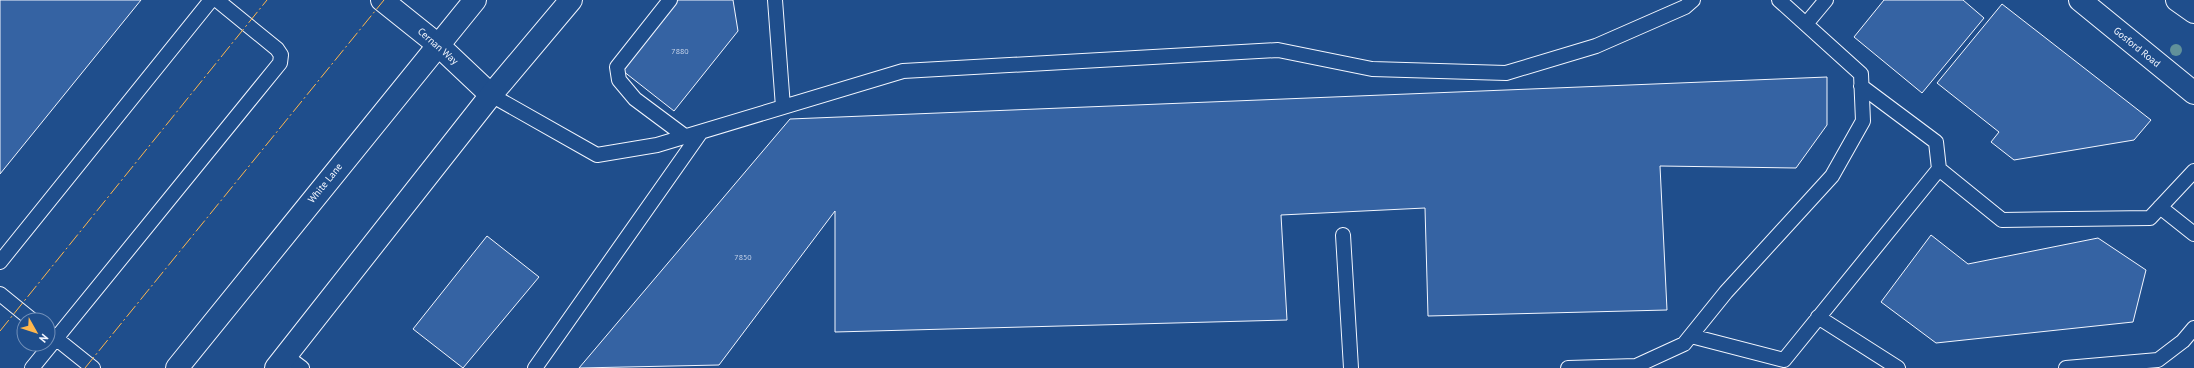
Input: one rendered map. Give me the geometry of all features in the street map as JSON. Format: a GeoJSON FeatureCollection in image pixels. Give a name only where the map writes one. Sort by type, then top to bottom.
{"type":"FeatureCollection","features":[{"type":"Feature","properties":{"kind":"main road","name":"Cernan Way"},"geometry":{"type":"LineString","coordinates":[[382,0],[437,44],[491,95]]}},
{"type":"Feature","properties":{"kind":"main road","name":"White Lane"},"geometry":{"type":"LineString","coordinates":[[177,368],[437,44],[475,0]]}},
{"type":"Feature","properties":{"kind":"main road"},"geometry":{"type":"LineString","coordinates":[[288,364],[491,95],[571,0]]}},
{"type":"Feature","properties":{"kind":"main road","name":"Gosford Road"},"geometry":{"type":"LineString","coordinates":[[2080,0],[2194,93]]}},
{"type":"Feature","properties":{"kind":"main road"},"geometry":{"type":"LineString","coordinates":[[2177,0],[2194,12]]}},
{"type":"Feature","properties":{"kind":"main road"},"geometry":{"type":"LineString","coordinates":[[2188,0],[2194,5]]}},
{"type":"Feature","properties":{"kind":"lane"},"geometry":{"type":"LineString","coordinates":[[0,262],[210,0]]}},
{"type":"Feature","properties":{"kind":"lane"},"geometry":{"type":"LineString","coordinates":[[56,330],[280,63],[281,55],[277,49],[217,0]]}},
{"type":"Feature","properties":{"kind":"lane"},"geometry":{"type":"LineString","coordinates":[[670,0],[617,67],[619,80],[635,99],[686,137]]}},
{"type":"Feature","properties":{"kind":"lane"},"geometry":{"type":"LineString","coordinates":[[775,0],[783,107]]}},
{"type":"Feature","properties":{"kind":"lane"},"geometry":{"type":"LineString","coordinates":[[491,95],[597,155],[657,146],[903,71],[1278,50],[1372,69],[1506,73],[1596,46],[1685,7],[1693,0]]}},
{"type":"Feature","properties":{"kind":"lane"},"geometry":{"type":"LineString","coordinates":[[1568,368],[1636,366],[1684,344],[1730,286],[1832,176],[1863,121],[1861,74],[1780,0]]}},
{"type":"Feature","properties":{"kind":"lane"},"geometry":{"type":"LineString","coordinates":[[1806,24],[1826,0]]}},
{"type":"Feature","properties":{"kind":"lane"},"geometry":{"type":"LineString","coordinates":[[1861,86],[1936,142],[1939,169],[2002,220],[2150,218],[2194,171]]}},
{"type":"Feature","properties":{"kind":"lane"},"geometry":{"type":"LineString","coordinates":[[535,368],[701,132]]}},
{"type":"Feature","properties":{"kind":"lane"},"geometry":{"type":"LineString","coordinates":[[1691,336],[1784,360],[1939,169]]}},
{"type":"Feature","properties":{"kind":"lane"},"geometry":{"type":"LineString","coordinates":[[2160,207],[2194,234]]}},
{"type":"Feature","properties":{"kind":"lane"},"geometry":{"type":"LineString","coordinates":[[1343,235],[1352,368]]}},
{"type":"Feature","properties":{"kind":"lane"},"geometry":{"type":"LineString","coordinates":[[0,294],[22,312]]}},
{"type":"Feature","properties":{"kind":"lane"},"geometry":{"type":"LineString","coordinates":[[1818,317],[1898,368]]}},
{"type":"Feature","properties":{"kind":"lane"},"geometry":{"type":"LineString","coordinates":[[2066,368],[2158,360],[2183,341],[2194,328]]}},
{"type":"Feature","properties":{"kind":"lane"},"geometry":{"type":"LineString","coordinates":[[56,338],[93,368]]}},
{"type":"Feature","properties":{"kind":"lane"},"geometry":{"type":"LineString","coordinates":[[32,368],[42,352]]}},
{"type":"Feature","properties":{"kind":"building"},"geometry":{"type":"Polygon","coordinates":[[[0,0],[141,0],[0,174],[0,0]]]}},
{"type":"Feature","properties":{"kind":"building"},"geometry":{"type":"Polygon","coordinates":[[[678,0],[733,0],[738,31],[674,111],[623,71],[678,0]]]}},
{"type":"Feature","properties":{"kind":"building"},"geometry":{"type":"Polygon","coordinates":[[[1884,0],[1963,0],[1984,18],[1922,93],[1854,37],[1884,0]]]}},
{"type":"Feature","properties":{"kind":"building"},"geometry":{"type":"Polygon","coordinates":[[[2002,4],[2151,120],[2134,140],[2014,160],[1991,142],[1999,132],[1937,83],[2002,4]]]}},
{"type":"Feature","properties":{"kind":"building"},"geometry":{"type":"Polygon","coordinates":[[[1827,77],[1827,125],[1796,168],[1660,166],[1667,310],[1428,316],[1425,208],[1281,215],[1287,320],[835,332],[835,211],[719,365],[579,368],[790,119],[1827,77]]]}},
{"type":"Feature","properties":{"kind":"building"},"geometry":{"type":"Polygon","coordinates":[[[1931,235],[1968,264],[2098,238],[2146,270],[2133,322],[1936,343],[1881,302],[1931,235]]]}},
{"type":"Feature","properties":{"kind":"building"},"geometry":{"type":"Polygon","coordinates":[[[487,236],[539,277],[463,368],[413,329],[487,236]]]}},
{"type":"Feature","properties":{"kind":"power"},"geometry":{"type":"LineString","coordinates":[[0,331],[267,0]]}},
{"type":"Feature","properties":{"kind":"power"},"geometry":{"type":"LineString","coordinates":[[85,368],[384,0]]}}]}
